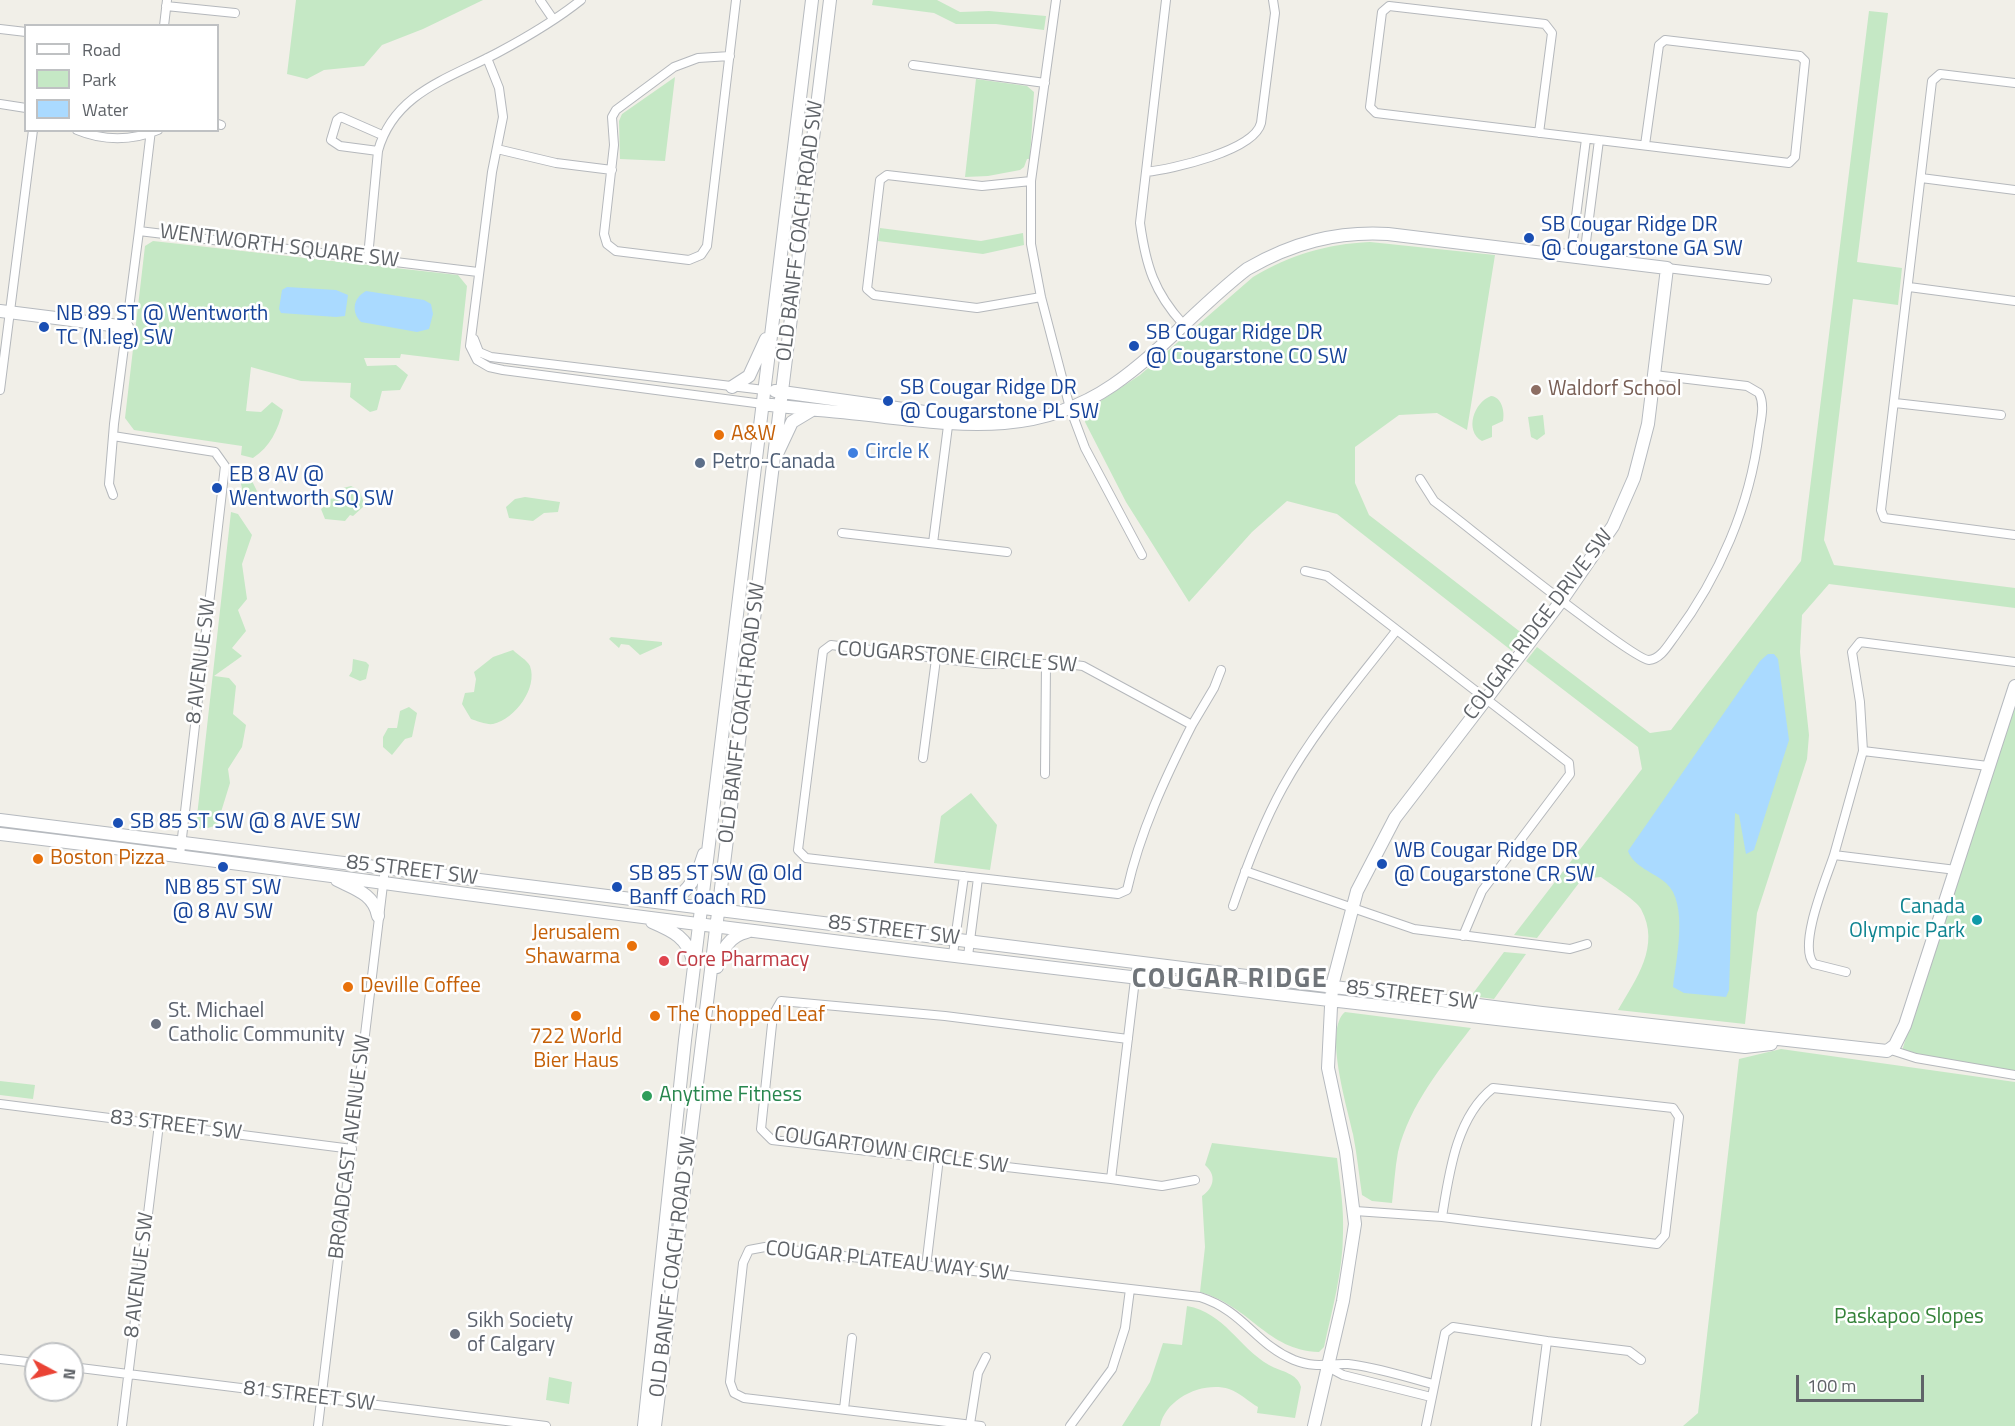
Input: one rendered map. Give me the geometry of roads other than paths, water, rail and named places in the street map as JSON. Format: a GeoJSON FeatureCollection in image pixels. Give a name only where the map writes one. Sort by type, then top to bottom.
{"type":"FeatureCollection","features":[{"type":"Feature","properties":{"kind":"street"},"geometry":{"type":"LineString","coordinates":[[540,0],[553,19]]}},
{"type":"Feature","properties":{"kind":"street"},"geometry":{"type":"LineString","coordinates":[[368,257],[378,151],[382,135],[401,108],[436,81],[487,58],[581,0]]}},
{"type":"Feature","properties":{"kind":"street"},"geometry":{"type":"LineString","coordinates":[[730,56],[707,57],[681,64],[619,106],[612,117],[614,145],[604,234],[612,249],[689,260],[701,255],[707,246],[730,56],[736,0]]}},
{"type":"Feature","properties":{"kind":"street","name":"OLD BANFF COACH ROAD SW"},"geometry":{"type":"LineString","coordinates":[[644,1426],[699,924],[812,0]]}},
{"type":"Feature","properties":{"kind":"street","name":"OLD BANFF COACH ROAD SW"},"geometry":{"type":"LineString","coordinates":[[655,1426],[830,0]]}},
{"type":"Feature","properties":{"kind":"street"},"geometry":{"type":"LineString","coordinates":[[1056,0],[1031,181],[1029,221],[1041,297],[1070,408],[1085,448],[1142,555]]}},
{"type":"Feature","properties":{"kind":"street"},"geometry":{"type":"LineString","coordinates":[[1166,0],[1140,223],[1146,258],[1158,292],[1183,324]]}},
{"type":"Feature","properties":{"kind":"street"},"geometry":{"type":"LineString","coordinates":[[1146,172],[1195,161],[1249,140],[1257,133],[1261,123],[1275,13],[1273,0]]}},
{"type":"Feature","properties":{"kind":"street"},"geometry":{"type":"LineString","coordinates":[[164,24],[167,3],[235,14]]}},
{"type":"Feature","properties":{"kind":"street"},"geometry":{"type":"LineString","coordinates":[[1539,133],[1552,33],[1545,24],[1389,6],[1382,12],[1370,106],[1376,113],[1586,139],[1789,163],[1795,157],[1805,61],[1800,56],[1665,40],[1659,45],[1645,145]]}},
{"type":"Feature","properties":{"kind":"street"},"geometry":{"type":"LineString","coordinates":[[0,29],[24,32]]}},
{"type":"Feature","properties":{"kind":"street"},"geometry":{"type":"LineString","coordinates":[[487,58],[495,75],[503,117],[471,324],[475,352],[483,364],[494,369],[812,410],[886,412]]}},
{"type":"Feature","properties":{"kind":"street"},"geometry":{"type":"LineString","coordinates":[[913,65],[1045,82]]}},
{"type":"Feature","properties":{"kind":"street"},"geometry":{"type":"LineString","coordinates":[[2015,83],[1940,74],[1932,81],[1881,510],[1884,518],[2015,535]]}},
{"type":"Feature","properties":{"kind":"street"},"geometry":{"type":"LineString","coordinates":[[0,104],[24,108]]}},
{"type":"Feature","properties":{"kind":"street"},"geometry":{"type":"LineString","coordinates":[[378,151],[333,143],[337,120],[344,117],[382,135]]}},
{"type":"Feature","properties":{"kind":"street"},"geometry":{"type":"LineString","coordinates":[[0,390],[5,311],[33,132]]}},
{"type":"Feature","properties":{"kind":"street"},"geometry":{"type":"LineString","coordinates":[[84,132],[103,138],[132,138],[150,132]]}},
{"type":"Feature","properties":{"kind":"street"},"geometry":{"type":"LineString","coordinates":[[139,231],[153,132]]}},
{"type":"Feature","properties":{"kind":"street"},"geometry":{"type":"LineString","coordinates":[[1578,256],[1586,139]]}},
{"type":"Feature","properties":{"kind":"street"},"geometry":{"type":"LineString","coordinates":[[1578,256],[1599,140]]}},
{"type":"Feature","properties":{"kind":"street"},"geometry":{"type":"LineString","coordinates":[[497,149],[547,162],[612,170]]}},
{"type":"Feature","properties":{"kind":"street"},"geometry":{"type":"LineString","coordinates":[[1031,181],[982,186],[886,175],[880,180],[867,289],[874,295],[976,308],[1041,297]]}},
{"type":"Feature","properties":{"kind":"street"},"geometry":{"type":"LineString","coordinates":[[1921,178],[2015,190]]}},
{"type":"Feature","properties":{"kind":"street","name":"WENTWORTH SQUARE SW"},"geometry":{"type":"LineString","coordinates":[[112,495],[109,484],[113,436],[139,231],[478,272]]}},
{"type":"Feature","properties":{"kind":"street"},"geometry":{"type":"LineString","coordinates":[[475,352],[491,357],[781,392],[976,426],[1039,419],[1070,408],[1111,386],[1247,269],[1271,255],[1326,237],[1365,233],[1388,234],[1767,280]]}},
{"type":"Feature","properties":{"kind":"street","name":"COUGAR RIDGE DRIVE SW"},"geometry":{"type":"LineString","coordinates":[[1314,1426],[1347,1280],[1355,1211],[1346,1152],[1328,1068],[1332,986],[1351,909],[1375,854],[1395,818],[1562,600],[1608,535],[1627,497],[1642,453],[1654,375],[1666,268]]}},
{"type":"Feature","properties":{"kind":"street"},"geometry":{"type":"LineString","coordinates":[[1909,287],[2015,302]]}},
{"type":"Feature","properties":{"kind":"street"},"geometry":{"type":"LineString","coordinates":[[5,311],[127,327]]}},
{"type":"Feature","properties":{"kind":"street"},"geometry":{"type":"LineString","coordinates":[[732,387],[752,372],[774,315]]}},
{"type":"Feature","properties":{"kind":"street"},"geometry":{"type":"LineString","coordinates":[[590,381],[591,370]]}},
{"type":"Feature","properties":{"kind":"street"},"geometry":{"type":"LineString","coordinates":[[1420,479],[1434,501],[1562,600],[1637,656],[1654,659],[1677,634],[1704,592],[1738,521],[1757,445],[1762,405],[1759,393],[1747,386],[1654,375]]}},
{"type":"Feature","properties":{"kind":"street"},"geometry":{"type":"LineString","coordinates":[[672,392],[674,380]]}},
{"type":"Feature","properties":{"kind":"street"},"geometry":{"type":"LineString","coordinates":[[1895,403],[2001,415]]}},
{"type":"Feature","properties":{"kind":"street"},"geometry":{"type":"LineString","coordinates":[[772,466],[792,422],[812,410]]}},
{"type":"Feature","properties":{"kind":"street"},"geometry":{"type":"LineString","coordinates":[[933,543],[949,420]]}},
{"type":"Feature","properties":{"kind":"street","name":"8 AVENUE SW"},"geometry":{"type":"LineString","coordinates":[[113,436],[215,452],[225,466],[180,855]]}},
{"type":"Feature","properties":{"kind":"street"},"geometry":{"type":"LineString","coordinates":[[842,533],[1007,552]]}},
{"type":"Feature","properties":{"kind":"street"},"geometry":{"type":"LineString","coordinates":[[1305,571],[1328,576],[1569,763],[1570,774],[1482,891],[1463,936]]}},
{"type":"Feature","properties":{"kind":"street"},"geometry":{"type":"LineString","coordinates":[[1233,906],[1267,818],[1299,760],[1396,631]]}},
{"type":"Feature","properties":{"kind":"street"},"geometry":{"type":"LineString","coordinates":[[1846,972],[1814,964],[1808,953],[1815,909],[1834,855],[1863,751],[1860,702],[1852,652],[1860,642],[2015,662]]}},
{"type":"Feature","properties":{"kind":"street","name":"COUGARSTONE CIRCLE SW"},"geometry":{"type":"LineString","coordinates":[[831,645],[997,665],[1046,664],[1066,664],[1094,670],[1192,725],[1155,803],[1133,865],[1127,890],[1118,894],[806,858],[798,850],[822,651],[831,645]]}},
{"type":"Feature","properties":{"kind":"street"},"geometry":{"type":"LineString","coordinates":[[923,758],[936,659]]}},
{"type":"Feature","properties":{"kind":"street"},"geometry":{"type":"LineString","coordinates":[[1045,774],[1046,664]]}},
{"type":"Feature","properties":{"kind":"street"},"geometry":{"type":"LineString","coordinates":[[1192,725],[1214,688],[1221,670]]}},
{"type":"Feature","properties":{"kind":"street"},"geometry":{"type":"LineString","coordinates":[[1891,1050],[1905,1024],[2015,686]]}},
{"type":"Feature","properties":{"kind":"street"},"geometry":{"type":"LineString","coordinates":[[1863,751],[1988,766]]}},
{"type":"Feature","properties":{"kind":"street","name":"85 STREET SW"},"geometry":{"type":"LineString","coordinates":[[0,820],[956,938],[1137,963],[1789,1042],[1891,1050],[1916,1058],[2015,1075]]}},
{"type":"Feature","properties":{"kind":"street"},"geometry":{"type":"LineString","coordinates":[[656,902],[676,898],[689,886],[702,862],[712,829]]}},
{"type":"Feature","properties":{"kind":"street","name":"85 STREET SW"},"geometry":{"type":"LineString","coordinates":[[0,834],[180,855],[753,931],[1330,1001],[1745,1047],[1789,1042]]}},
{"type":"Feature","properties":{"kind":"street"},"geometry":{"type":"LineString","coordinates":[[1834,855],[1956,870]]}},
{"type":"Feature","properties":{"kind":"street","name":"BROADCAST AVENUE SW"},"geometry":{"type":"LineString","coordinates":[[318,1426],[385,868]]}},
{"type":"Feature","properties":{"kind":"street"},"geometry":{"type":"LineString","coordinates":[[1245,871],[1414,929],[1570,949],[1587,944]]}},
{"type":"Feature","properties":{"kind":"street"},"geometry":{"type":"LineString","coordinates":[[325,874],[365,893],[376,906],[378,916]]}},
{"type":"Feature","properties":{"kind":"street"},"geometry":{"type":"LineString","coordinates":[[953,954],[964,876]]}},
{"type":"Feature","properties":{"kind":"street"},"geometry":{"type":"LineString","coordinates":[[968,956],[978,878]]}},
{"type":"Feature","properties":{"kind":"street"},"geometry":{"type":"LineString","coordinates":[[634,915],[683,939],[690,949],[694,971]]}},
{"type":"Feature","properties":{"kind":"street"},"geometry":{"type":"LineString","coordinates":[[706,1005],[720,958],[727,944],[736,936],[753,931]]}},
{"type":"Feature","properties":{"kind":"street"},"geometry":{"type":"LineString","coordinates":[[1111,1179],[1137,963]]}},
{"type":"Feature","properties":{"kind":"street","name":"COUGARTOWN CIRCLE SW"},"geometry":{"type":"LineString","coordinates":[[1128,1039],[837,1004],[790,1000],[777,1003],[773,1015],[760,1121],[761,1129],[768,1138],[1162,1185],[1195,1180]]}},
{"type":"Feature","properties":{"kind":"street"},"geometry":{"type":"LineString","coordinates":[[1355,1211],[1442,1217],[1657,1244],[1665,1235],[1679,1117],[1673,1108],[1493,1088],[1484,1095],[1459,1142],[1451,1167],[1442,1217]]}},
{"type":"Feature","properties":{"kind":"street","name":"83 STREET SW"},"geometry":{"type":"LineString","coordinates":[[0,1104],[352,1149]]}},
{"type":"Feature","properties":{"kind":"street","name":"8 AVENUE SW"},"geometry":{"type":"LineString","coordinates":[[122,1426],[159,1124]]}},
{"type":"Feature","properties":{"kind":"street"},"geometry":{"type":"LineString","coordinates":[[926,1266],[939,1158]]}},
{"type":"Feature","properties":{"kind":"street","name":"COUGAR PLATEAU WAY SW"},"geometry":{"type":"LineString","coordinates":[[981,1426],[744,1398],[734,1393],[730,1382],[745,1256],[750,1250],[765,1246],[1200,1298],[1219,1303],[1236,1314],[1281,1354],[1296,1361],[1327,1367]]}},
{"type":"Feature","properties":{"kind":"street"},"geometry":{"type":"LineString","coordinates":[[1070,1426],[1112,1369],[1120,1351],[1130,1289]]}},
{"type":"Feature","properties":{"kind":"street"},"geometry":{"type":"LineString","coordinates":[[1426,1426],[1445,1333],[1453,1327],[1629,1351],[1641,1360]]}},
{"type":"Feature","properties":{"kind":"street"},"geometry":{"type":"LineString","coordinates":[[844,1409],[852,1338]]}},
{"type":"Feature","properties":{"kind":"street"},"geometry":{"type":"LineString","coordinates":[[1536,1426],[1547,1341]]}},
{"type":"Feature","properties":{"kind":"street"},"geometry":{"type":"LineString","coordinates":[[969,1424],[978,1373],[986,1357]]}},
{"type":"Feature","properties":{"kind":"street"},"geometry":{"type":"LineString","coordinates":[[0,1359],[24,1362]]}},
{"type":"Feature","properties":{"kind":"street"},"geometry":{"type":"LineString","coordinates":[[1327,1367],[1347,1364],[1433,1384]]}},
{"type":"Feature","properties":{"kind":"street"},"geometry":{"type":"LineString","coordinates":[[1327,1367],[1343,1375],[1431,1397]]}},
{"type":"Feature","properties":{"kind":"street","name":"81 STREET SW"},"geometry":{"type":"LineString","coordinates":[[84,1368],[546,1426]]}},
{"type":"Feature","properties":{"kind":"water"},"geometry":{"type":"Polygon","coordinates":[[[287,287],[336,290],[348,295],[345,316],[281,313],[279,309],[282,290],[287,287]]]}},
{"type":"Feature","properties":{"kind":"water"},"geometry":{"type":"Polygon","coordinates":[[[366,291],[424,300],[431,304],[433,314],[429,329],[417,332],[361,322],[356,314],[355,305],[358,297],[366,291]]]}},
{"type":"Feature","properties":{"kind":"water"},"geometry":{"type":"Polygon","coordinates":[[[1768,654],[1774,654],[1778,659],[1789,740],[1754,850],[1746,854],[1739,815],[1735,813],[1729,990],[1726,997],[1684,993],[1673,987],[1679,918],[1673,892],[1666,883],[1635,861],[1628,851],[1760,661],[1768,654]]]}},
{"type":"Feature","properties":{"kind":"place","name":"SB Cougar Ridge DR @ Cougarstone GA SW"},"geometry":{"type":"Point","coordinates":[1529,238]}},
{"type":"Feature","properties":{"kind":"place","name":"NB 89 ST @ Wentworth TC (N.leg) SW"},"geometry":{"type":"Point","coordinates":[44,327]}},
{"type":"Feature","properties":{"kind":"place","name":"SB Cougar Ridge DR @ Cougarstone CO SW"},"geometry":{"type":"Point","coordinates":[1134,346]}},
{"type":"Feature","properties":{"kind":"place","name":"Waldorf School"},"geometry":{"type":"Point","coordinates":[1536,390]}},
{"type":"Feature","properties":{"kind":"place","name":"SB Cougar Ridge DR @ Cougarstone PL SW"},"geometry":{"type":"Point","coordinates":[888,401]}},
{"type":"Feature","properties":{"kind":"place","name":"A&W"},"geometry":{"type":"Point","coordinates":[719,435]}},
{"type":"Feature","properties":{"kind":"place","name":"Circle K"},"geometry":{"type":"Point","coordinates":[853,453]}},
{"type":"Feature","properties":{"kind":"place","name":"Petro-Canada"},"geometry":{"type":"Point","coordinates":[700,463]}},
{"type":"Feature","properties":{"kind":"place","name":"EB 8 AV @ Wentworth SQ SW"},"geometry":{"type":"Point","coordinates":[217,488]}},
{"type":"Feature","properties":{"kind":"place","name":"SB 85 ST SW @ 8 AVE SW"},"geometry":{"type":"Point","coordinates":[118,823]}},
{"type":"Feature","properties":{"kind":"place","name":"Boston Pizza"},"geometry":{"type":"Point","coordinates":[38,859]}},
{"type":"Feature","properties":{"kind":"place","name":"WB Cougar Ridge DR @ Cougarstone CR SW"},"geometry":{"type":"Point","coordinates":[1382,864]}},
{"type":"Feature","properties":{"kind":"place","name":"NB 85 ST SW @ 8 AV SW"},"geometry":{"type":"Point","coordinates":[223,867]}},
{"type":"Feature","properties":{"kind":"place","name":"SB 85 ST SW @ Old Banff Coach RD"},"geometry":{"type":"Point","coordinates":[617,887]}},
{"type":"Feature","properties":{"kind":"place","name":"Canada Olympic Park"},"geometry":{"type":"Point","coordinates":[1977,920]}},
{"type":"Feature","properties":{"kind":"place","name":"Jerusalem Shawarma"},"geometry":{"type":"Point","coordinates":[632,946]}},
{"type":"Feature","properties":{"kind":"place","name":"Core Pharmacy"},"geometry":{"type":"Point","coordinates":[664,961]}},
{"type":"Feature","properties":{"kind":"place","name":"Deville Coffee"},"geometry":{"type":"Point","coordinates":[348,987]}},
{"type":"Feature","properties":{"kind":"place","name":"722 World Bier Haus"},"geometry":{"type":"Point","coordinates":[576,1016]}},
{"type":"Feature","properties":{"kind":"place","name":"The Chopped Leaf"},"geometry":{"type":"Point","coordinates":[655,1016]}},
{"type":"Feature","properties":{"kind":"place","name":"St. Michael Catholic Community"},"geometry":{"type":"Point","coordinates":[156,1024]}},
{"type":"Feature","properties":{"kind":"place","name":"Anytime Fitness"},"geometry":{"type":"Point","coordinates":[647,1096]}},
{"type":"Feature","properties":{"kind":"place","name":"Sikh Society of Calgary"},"geometry":{"type":"Point","coordinates":[455,1334]}},
{"type":"Feature","properties":{"kind":"district","name":"COUGAR RIDGE"},"geometry":{"type":"Point","coordinates":[1230,980]}},
{"type":"Feature","properties":{"kind":"park label","name":"Paskapoo Slopes"},"geometry":{"type":"Point","coordinates":[1909,1318]}}]}
